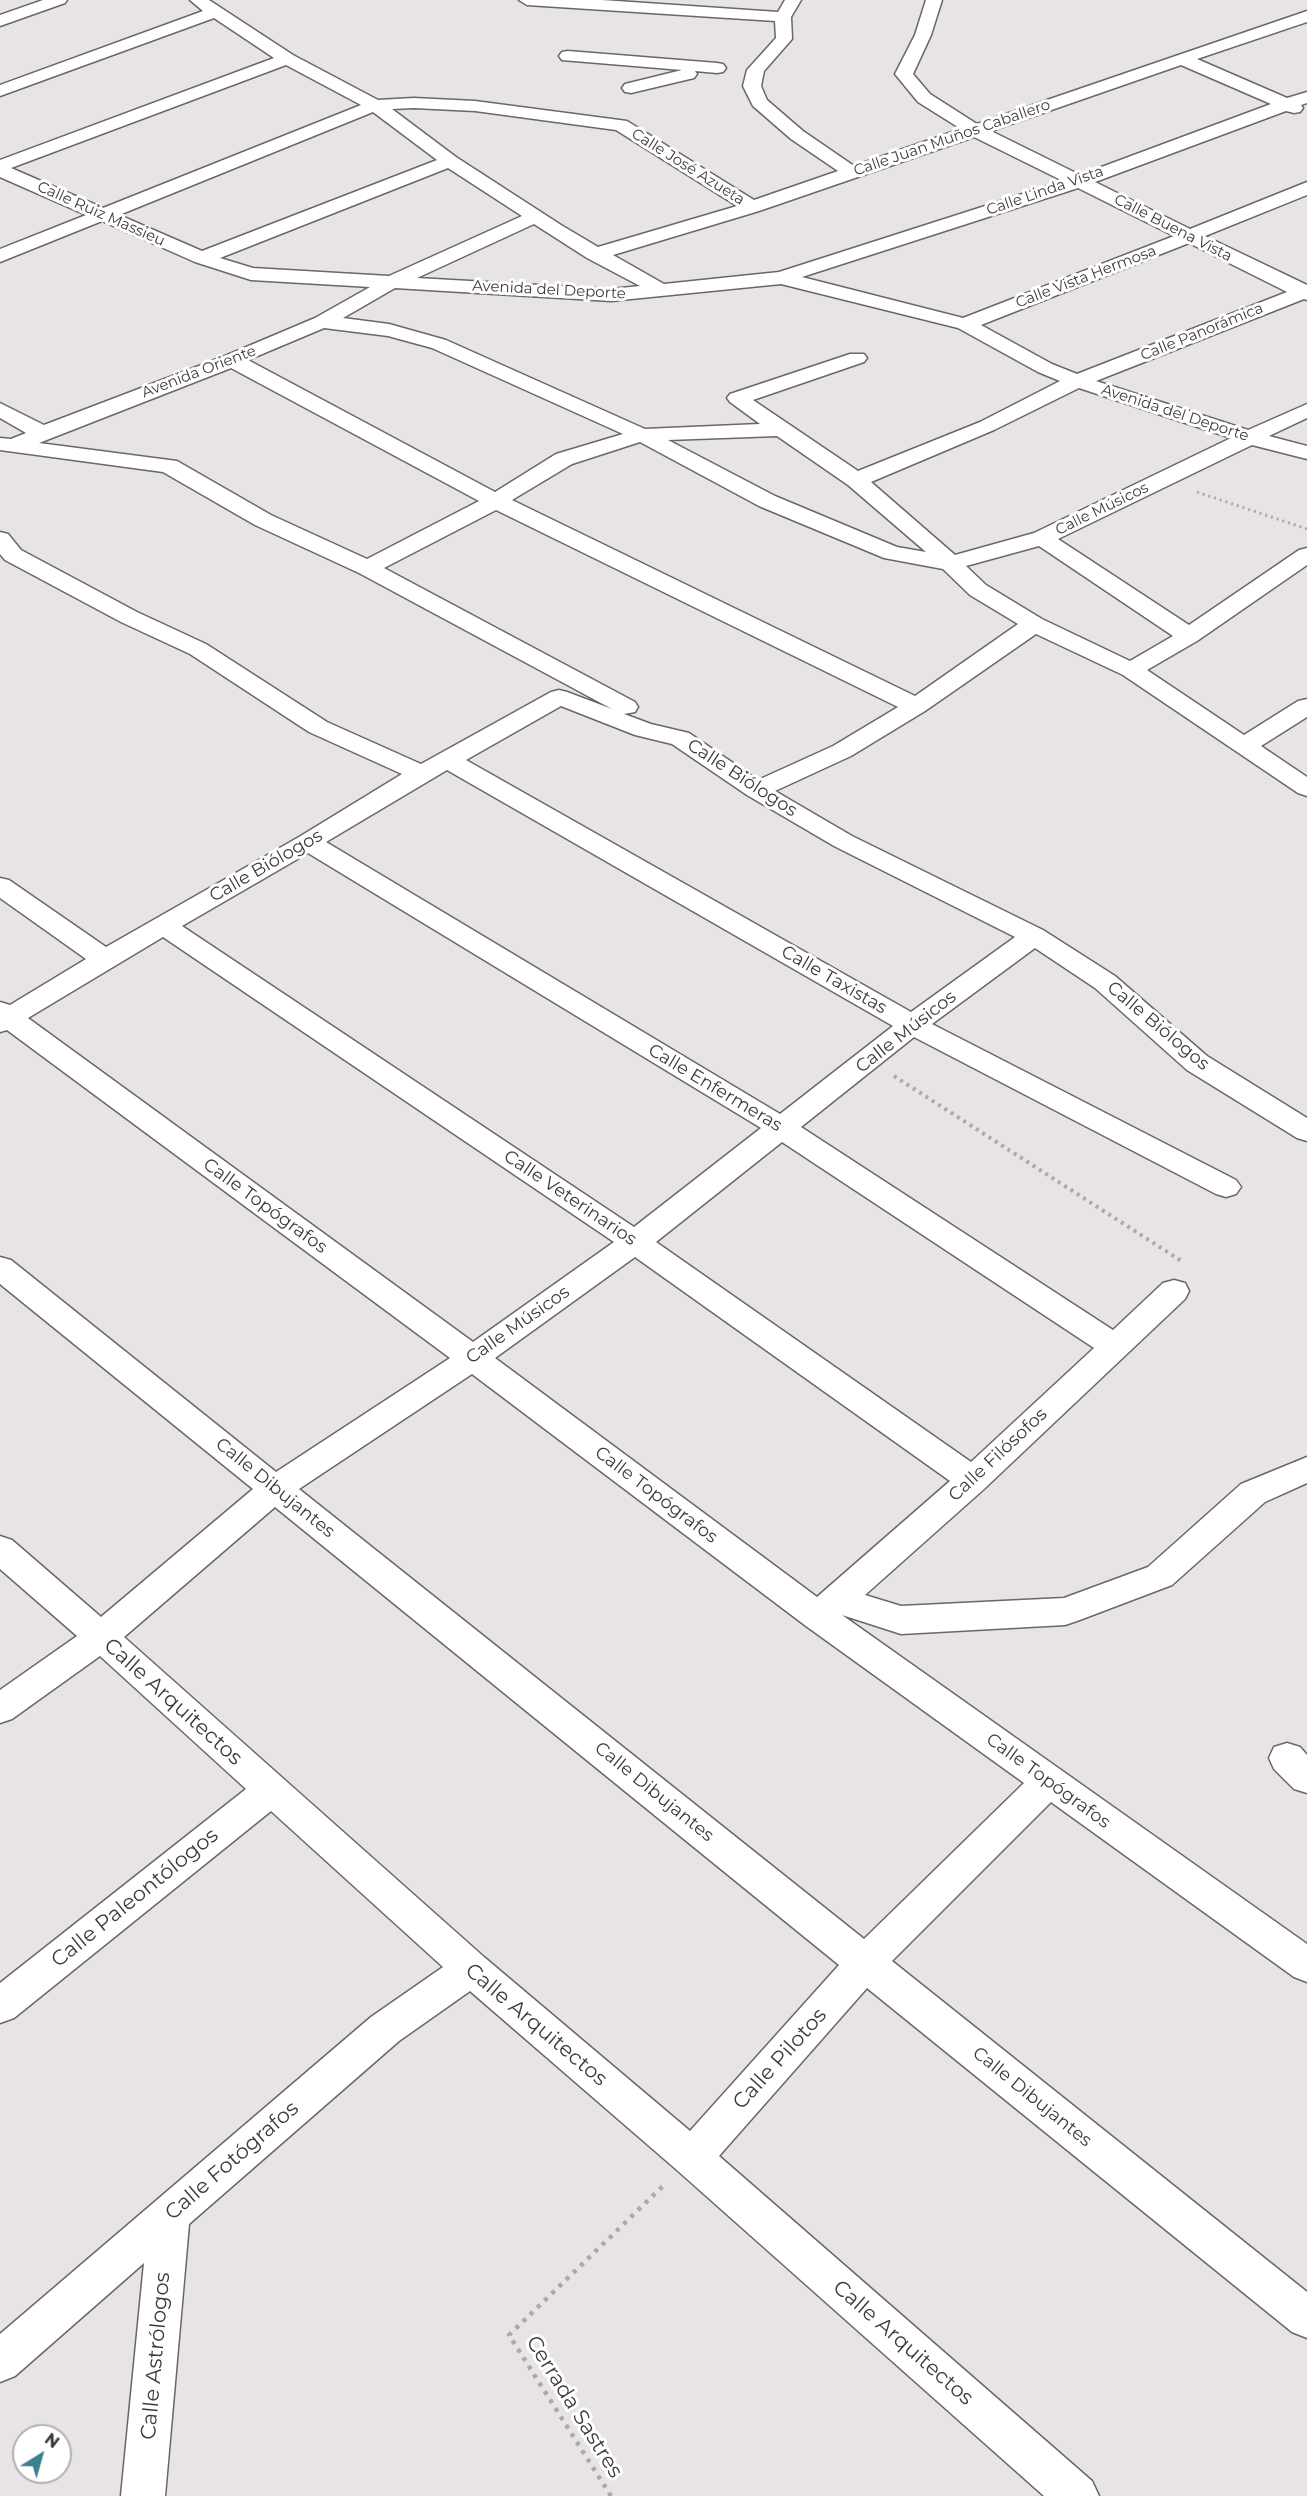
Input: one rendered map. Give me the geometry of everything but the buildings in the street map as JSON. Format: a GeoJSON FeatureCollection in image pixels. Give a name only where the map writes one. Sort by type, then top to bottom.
{"type":"FeatureCollection","features":[{"type":"Feature","properties":{"kind":"street"},"geometry":{"type":"LineString","coordinates":[[0,21],[59,0]]}},
{"type":"Feature","properties":{"kind":"street"},"geometry":{"type":"LineString","coordinates":[[198,0],[287,58],[375,105],[450,161],[535,217],[594,254],[653,286]]}},
{"type":"Feature","properties":{"kind":"street"},"geometry":{"type":"LineString","coordinates":[[527,0],[783,17]]}},
{"type":"Feature","properties":{"kind":"street"},"geometry":{"type":"LineString","coordinates":[[793,0],[783,17],[784,39],[756,70],[752,86],[759,102],[797,135],[851,172]]}},
{"type":"Feature","properties":{"kind":"street","name":"Calle Buena Vista"},"geometry":{"type":"LineString","coordinates":[[934,0],[923,35],[904,74],[924,98],[975,130],[1306,292]]}},
{"type":"Feature","properties":{"kind":"street"},"geometry":{"type":"LineString","coordinates":[[0,91],[215,12]]}},
{"type":"Feature","properties":{"kind":"street","name":"Calle Juan Muños Caballero"},"geometry":{"type":"LineString","coordinates":[[594,254],[752,207],[1307,16]]}},
{"type":"Feature","properties":{"kind":"street"},"geometry":{"type":"LineString","coordinates":[[568,56],[756,70]]}},
{"type":"Feature","properties":{"kind":"street"},"geometry":{"type":"LineString","coordinates":[[0,168],[287,58]]}},
{"type":"Feature","properties":{"kind":"street"},"geometry":{"type":"LineString","coordinates":[[1182,59],[1307,114]]}},
{"type":"Feature","properties":{"kind":"street"},"geometry":{"type":"LineString","coordinates":[[568,117],[619,105],[631,88],[637,62]]}},
{"type":"Feature","properties":{"kind":"street"},"geometry":{"type":"LineString","coordinates":[[631,88],[717,68]]}},
{"type":"Feature","properties":{"kind":"street","name":"Calle Linda Vista"},"geometry":{"type":"LineString","coordinates":[[781,278],[1080,181],[1307,97]]}},
{"type":"Feature","properties":{"kind":"street"},"geometry":{"type":"LineString","coordinates":[[0,256],[375,105],[414,103],[475,106],[621,125]]}},
{"type":"Feature","properties":{"kind":"street","name":"Calle José Azueta"},"geometry":{"type":"LineString","coordinates":[[619,105],[621,125],[752,207]]}},
{"type":"Feature","properties":{"kind":"street"},"geometry":{"type":"LineString","coordinates":[[202,258],[450,161]]}},
{"type":"Feature","properties":{"kind":"street","name":"Calle Ruiz Massieu"},"geometry":{"type":"LineString","coordinates":[[0,168],[202,258]]}},
{"type":"Feature","properties":{"kind":"street","name":"Calle Vista Hermosa"},"geometry":{"type":"LineString","coordinates":[[965,324],[1307,188]]}},
{"type":"Feature","properties":{"kind":"street","name":"Avenida Oriente"},"geometry":{"type":"LineString","coordinates":[[4,448],[232,360],[322,322],[394,281],[535,217]]}},
{"type":"Feature","properties":{"kind":"street"},"geometry":{"type":"LineString","coordinates":[[554,229],[648,239],[653,286]]}},
{"type":"Feature","properties":{"kind":"street","name":"Avenida del Deporte"},"geometry":{"type":"LineString","coordinates":[[202,258],[251,274],[611,296],[653,286],[781,278],[965,324],[1045,368],[1077,381],[1248,437],[1307,453]]}},
{"type":"Feature","properties":{"kind":"street","name":"Calle Panorámica"},"geometry":{"type":"LineString","coordinates":[[856,480],[987,426],[1077,381],[1306,292]]}},
{"type":"Feature","properties":{"kind":"street"},"geometry":{"type":"LineString","coordinates":[[322,322],[389,330],[439,345],[642,435],[767,501],[892,553],[950,563]]}},
{"type":"Feature","properties":{"kind":"street"},"geometry":{"type":"LineString","coordinates":[[856,358],[736,398],[856,480],[978,590],[1034,624],[1131,670],[1307,788]]}},
{"type":"Feature","properties":{"kind":"street"},"geometry":{"type":"LineString","coordinates":[[232,360],[496,501],[916,706]]}},
{"type":"Feature","properties":{"kind":"street"},"geometry":{"type":"LineString","coordinates":[[0,409],[42,433]]}},
{"type":"Feature","properties":{"kind":"street","name":"Calle Músicos"},"geometry":{"type":"LineString","coordinates":[[950,563],[1042,538],[1307,410]]}},
{"type":"Feature","properties":{"kind":"street"},"geometry":{"type":"LineString","coordinates":[[367,568],[496,501],[564,459],[642,435],[782,429]]}},
{"type":"Feature","properties":{"kind":"street"},"geometry":{"type":"LineString","coordinates":[[4,448],[169,466],[263,520],[367,568],[553,666],[680,738]]}},
{"type":"Feature","properties":{"kind":"street"},"geometry":{"type":"LineString","coordinates":[[1042,538],[1189,636]]}},
{"type":"Feature","properties":{"kind":"street"},"geometry":{"type":"LineString","coordinates":[[4,549],[129,616],[198,649],[318,727],[421,773]]}},
{"type":"Feature","properties":{"kind":"street"},"geometry":{"type":"LineString","coordinates":[[1131,670],[1189,636],[1307,555]]}},
{"type":"Feature","properties":{"kind":"street"},"geometry":{"type":"LineString","coordinates":[[756,790],[842,751],[916,706],[1034,624]]}},
{"type":"Feature","properties":{"kind":"street","name":"Calle Biólogos"},"geometry":{"type":"LineString","coordinates":[[3,1017],[308,842],[421,773],[559,697],[644,730],[680,738],[756,790],[843,841],[1034,936],[1105,982],[1197,1063],[1307,1131]]}},
{"type":"Feature","properties":{"kind":"street"},"geometry":{"type":"LineString","coordinates":[[1244,746],[1307,706]]}},
{"type":"Feature","properties":{"kind":"street","name":"Calle Taxistas"},"geometry":{"type":"LineString","coordinates":[[448,760],[912,1025],[1226,1187]]}},
{"type":"Feature","properties":{"kind":"street","name":"Calle Enfermeras"},"geometry":{"type":"LineString","coordinates":[[308,842],[780,1127],[1114,1346]]}},
{"type":"Feature","properties":{"kind":"street"},"geometry":{"type":"LineString","coordinates":[[0,886],[105,959]]}},
{"type":"Feature","properties":{"kind":"street","name":"Calle Veterinarios"},"geometry":{"type":"LineString","coordinates":[[163,925],[635,1242],[972,1480]]}},
{"type":"Feature","properties":{"kind":"street","name":"Calle Músicos"},"geometry":{"type":"LineString","coordinates":[[0,1709],[101,1637],[276,1488],[473,1358],[635,1242],[912,1025],[1034,936]]}},
{"type":"Feature","properties":{"kind":"street","name":"Calle Topógrafos"},"geometry":{"type":"LineString","coordinates":[[3,1017],[473,1358],[828,1607],[1048,1782],[1307,1965]]}},
{"type":"Feature","properties":{"kind":"street","name":"Calle Dibujantes"},"geometry":{"type":"LineString","coordinates":[[0,1268],[1307,2318]]}},
{"type":"Feature","properties":{"kind":"street","name":"Calle Filósofos"},"geometry":{"type":"LineString","coordinates":[[828,1607],[972,1480],[1114,1346],[1181,1278]]}},
{"type":"Feature","properties":{"kind":"street"},"geometry":{"type":"LineString","coordinates":[[828,1607],[901,1620],[1065,1611],[1160,1576],[1253,1493],[1307,1469]]}},
{"type":"Feature","properties":{"kind":"street","name":"Calle Arquitectos"},"geometry":{"type":"LineString","coordinates":[[0,1549],[471,1970],[692,2158],[1077,2496]]}},
{"type":"Feature","properties":{"kind":"street","name":"Calle Pilotos"},"geometry":{"type":"LineString","coordinates":[[692,2158],[865,1963],[1048,1782]]}},
{"type":"Feature","properties":{"kind":"street","name":"Calle Paleontólogos"},"geometry":{"type":"LineString","coordinates":[[0,2006],[270,1791]]}},
{"type":"Feature","properties":{"kind":"street","name":"Calle Fotógrafos"},"geometry":{"type":"LineString","coordinates":[[0,2361],[385,2029],[471,1970]]}},
{"type":"Feature","properties":{"kind":"street","name":"Calle Astrólogos"},"geometry":{"type":"LineString","coordinates":[[143,2496],[169,2216]]}},
{"type":"Feature","properties":{"kind":"path"},"geometry":{"type":"LineString","coordinates":[[1162,481],[1307,529]]}},
{"type":"Feature","properties":{"kind":"path"},"geometry":{"type":"LineString","coordinates":[[870,1060],[1181,1278]]}},
{"type":"Feature","properties":{"kind":"path","name":"Cerrada Sastres"},"geometry":{"type":"LineString","coordinates":[[611,2496],[509,2335],[692,2158]]}}]}
